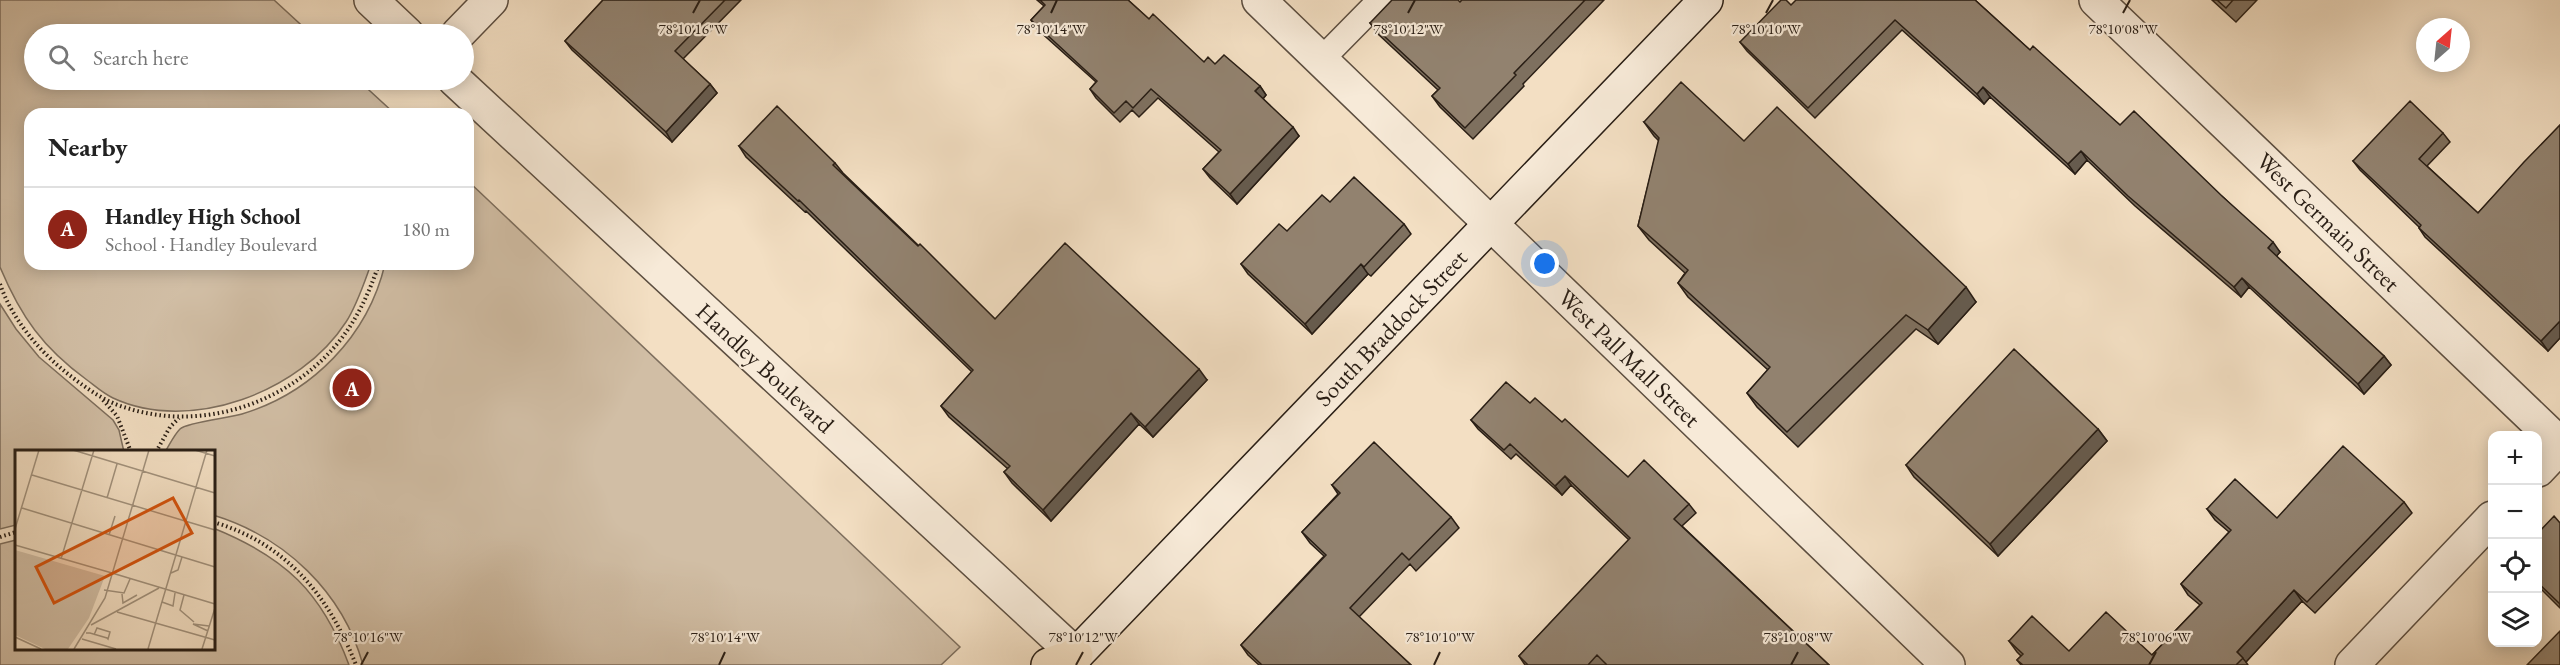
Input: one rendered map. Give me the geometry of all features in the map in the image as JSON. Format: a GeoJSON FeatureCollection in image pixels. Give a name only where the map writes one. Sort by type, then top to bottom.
{"type":"FeatureCollection","features":[{"type":"Feature","properties":{"kind":"street"},"geometry":{"type":"LineString","coordinates":[[371,0],[396,24]]}},
{"type":"Feature","properties":{"kind":"street"},"geometry":{"type":"LineString","coordinates":[[467,24],[490,0]]}},
{"type":"Feature","properties":{"kind":"street","name":"West Pall Mall Street"},"geometry":{"type":"LineString","coordinates":[[1259,0],[1948,665]]}},
{"type":"Feature","properties":{"kind":"street","name":"South Braddock Street"},"geometry":{"type":"LineString","coordinates":[[1070,663],[1706,0]]}},
{"type":"Feature","properties":{"kind":"street","name":"West Germain Street"},"geometry":{"type":"LineString","coordinates":[[2096,0],[2560,446]]}},
{"type":"Feature","properties":{"kind":"street","name":"Handley Boulevard"},"geometry":{"type":"LineString","coordinates":[[465,90],[1070,663]]}},
{"type":"Feature","properties":{"kind":"street"},"geometry":{"type":"LineString","coordinates":[[2542,466],[2560,446]]}},
{"type":"Feature","properties":{"kind":"street"},"geometry":{"type":"LineString","coordinates":[[2352,665],[2488,523]]}},
{"type":"Feature","properties":{"kind":"lane"},"geometry":{"type":"LineString","coordinates":[[1321,60],[1380,0]]}},
{"type":"Feature","properties":{"kind":"path"},"geometry":{"type":"LineString","coordinates":[[0,284],[20,321],[39,347],[60,367],[101,397],[126,408],[179,417],[204,416],[258,402],[276,394],[305,374],[329,352],[352,323],[364,303],[377,270]]}},
{"type":"Feature","properties":{"kind":"path"},"geometry":{"type":"LineString","coordinates":[[101,397],[117,416],[130,450]]}},
{"type":"Feature","properties":{"kind":"path"},"geometry":{"type":"LineString","coordinates":[[157,450],[170,427],[179,417]]}},
{"type":"Feature","properties":{"kind":"path"},"geometry":{"type":"LineString","coordinates":[[214,522],[269,548],[302,575],[322,598],[338,623],[356,665]]}},
{"type":"Feature","properties":{"kind":"path"},"geometry":{"type":"LineString","coordinates":[[0,537],[15,532]]}},
{"type":"Feature","properties":{"kind":"shaded area"},"geometry":{"type":"Polygon","coordinates":[[[0,0],[274,0],[300,24],[24,24],[24,90],[369,90],[388,108],[24,108],[24,270],[369,270],[350,315],[326,347],[301,368],[273,386],[241,400],[209,408],[176,411],[143,408],[113,398],[71,368],[46,343],[25,316],[0,267],[0,0]]]}},
{"type":"Feature","properties":{"kind":"shaded area"},"geometry":{"type":"Polygon","coordinates":[[[474,187],[960,647],[941,665],[363,665],[354,638],[341,614],[326,591],[308,571],[264,537],[214,515],[214,450],[166,450],[180,429],[199,422],[242,414],[268,404],[314,376],[351,338],[377,290],[383,270],[474,270],[474,187]]]}},
{"type":"Feature","properties":{"kind":"shaded area"},"geometry":{"type":"Polygon","coordinates":[[[0,304],[16,329],[39,357],[113,420],[119,430],[124,450],[15,450],[15,525],[0,529],[0,304]]]}},
{"type":"Feature","properties":{"kind":"shaded area"},"geometry":{"type":"Polygon","coordinates":[[[214,528],[261,551],[298,580],[326,617],[349,665],[0,665],[0,544],[15,540],[15,650],[214,650],[214,528]]]}},
{"type":"Feature","properties":{"kind":"building"},"geometry":{"type":"Polygon","coordinates":[[[603,0],[725,0],[675,51],[710,84],[666,132],[565,41],[603,0]]]}},
{"type":"Feature","properties":{"kind":"building"},"geometry":{"type":"Polygon","coordinates":[[[1040,0],[1128,0],[1149,19],[1153,14],[1204,62],[1208,57],[1215,64],[1224,55],[1260,86],[1255,91],[1293,127],[1230,194],[1203,169],[1221,150],[1151,89],[1133,108],[1126,101],[1114,113],[1090,89],[1097,81],[1031,20],[1045,5],[1040,0]]]}},
{"type":"Feature","properties":{"kind":"building"},"geometry":{"type":"Polygon","coordinates":[[[1392,0],[1458,0],[1460,2],[1462,0],[1585,0],[1514,73],[1516,75],[1465,128],[1432,96],[1440,88],[1370,23],[1392,0]]]}},
{"type":"Feature","properties":{"kind":"building"},"geometry":{"type":"Polygon","coordinates":[[[1781,0],[1786,0],[1791,5],[1796,0],[1975,0],[2030,50],[2033,46],[2120,125],[2134,111],[2273,242],[2268,248],[2384,356],[2358,384],[2242,278],[2234,287],[2128,196],[2081,151],[2068,164],[1983,87],[1977,94],[1895,20],[1808,108],[1740,42],[1781,0]]]}},
{"type":"Feature","properties":{"kind":"building"},"geometry":{"type":"Polygon","coordinates":[[[2217,0],[2233,0],[2226,8],[2217,0]]]}},
{"type":"Feature","properties":{"kind":"building"},"geometry":{"type":"Polygon","coordinates":[[[1681,82],[1744,141],[1777,107],[1966,287],[1928,330],[1906,315],[1787,432],[1747,393],[1770,367],[1678,283],[1688,270],[1638,226],[1659,138],[1644,122],[1681,82]]]}},
{"type":"Feature","properties":{"kind":"building"},"geometry":{"type":"Polygon","coordinates":[[[2410,101],[2443,133],[2419,159],[2478,213],[2560,125],[2560,321],[2541,341],[2419,228],[2421,225],[2353,161],[2410,101]]]}},
{"type":"Feature","properties":{"kind":"building"},"geometry":{"type":"Polygon","coordinates":[[[777,106],[835,163],[833,165],[918,246],[920,244],[995,319],[1065,243],[1199,369],[1145,427],[1131,413],[1043,510],[1004,472],[1010,466],[941,406],[973,370],[799,200],[739,146],[777,106]]]}},
{"type":"Feature","properties":{"kind":"building"},"geometry":{"type":"Polygon","coordinates":[[[1354,177],[1404,224],[1364,267],[1361,264],[1305,324],[1241,264],[1279,224],[1287,231],[1322,195],[1330,202],[1354,177]]]}},
{"type":"Feature","properties":{"kind":"building"},"geometry":{"type":"Polygon","coordinates":[[[2014,349],[2098,429],[1990,544],[1906,465],[2014,349]]]}},
{"type":"Feature","properties":{"kind":"building"},"geometry":{"type":"Polygon","coordinates":[[[1506,382],[1530,403],[1535,398],[1562,422],[1565,419],[1628,477],[1644,460],[1689,504],[1674,519],[1829,665],[1607,665],[1597,655],[1588,665],[1528,665],[1519,656],[1630,538],[1565,476],[1555,486],[1510,444],[1504,450],[1471,420],[1506,382]]]}},
{"type":"Feature","properties":{"kind":"building"},"geometry":{"type":"Polygon","coordinates":[[[1374,442],[1451,517],[1409,560],[1402,553],[1350,608],[1411,665],[1262,665],[1241,645],[1326,555],[1302,532],[1340,493],[1332,485],[1374,442]]]}},
{"type":"Feature","properties":{"kind":"building"},"geometry":{"type":"Polygon","coordinates":[[[2343,446],[2404,502],[2307,602],[2294,590],[2237,652],[2243,658],[2236,665],[2023,665],[2017,660],[2023,654],[2009,641],[2032,616],[2069,651],[2106,612],[2152,655],[2202,603],[2181,584],[2231,530],[2207,509],[2235,479],[2277,518],[2343,446]]]}},
{"type":"Feature","properties":{"kind":"building"},"geometry":{"type":"Polygon","coordinates":[[[2554,516],[2560,523],[2560,604],[2542,587],[2542,529],[2554,516]]]}},
{"type":"Feature","properties":{"kind":"building"},"geometry":{"type":"Polygon","coordinates":[[[2560,631],[2560,665],[2527,665],[2560,631]]]}},
{"type":"Feature","properties":{"kind":"place","name":"Handley High School"},"geometry":{"type":"Point","coordinates":[352,388]}}]}
